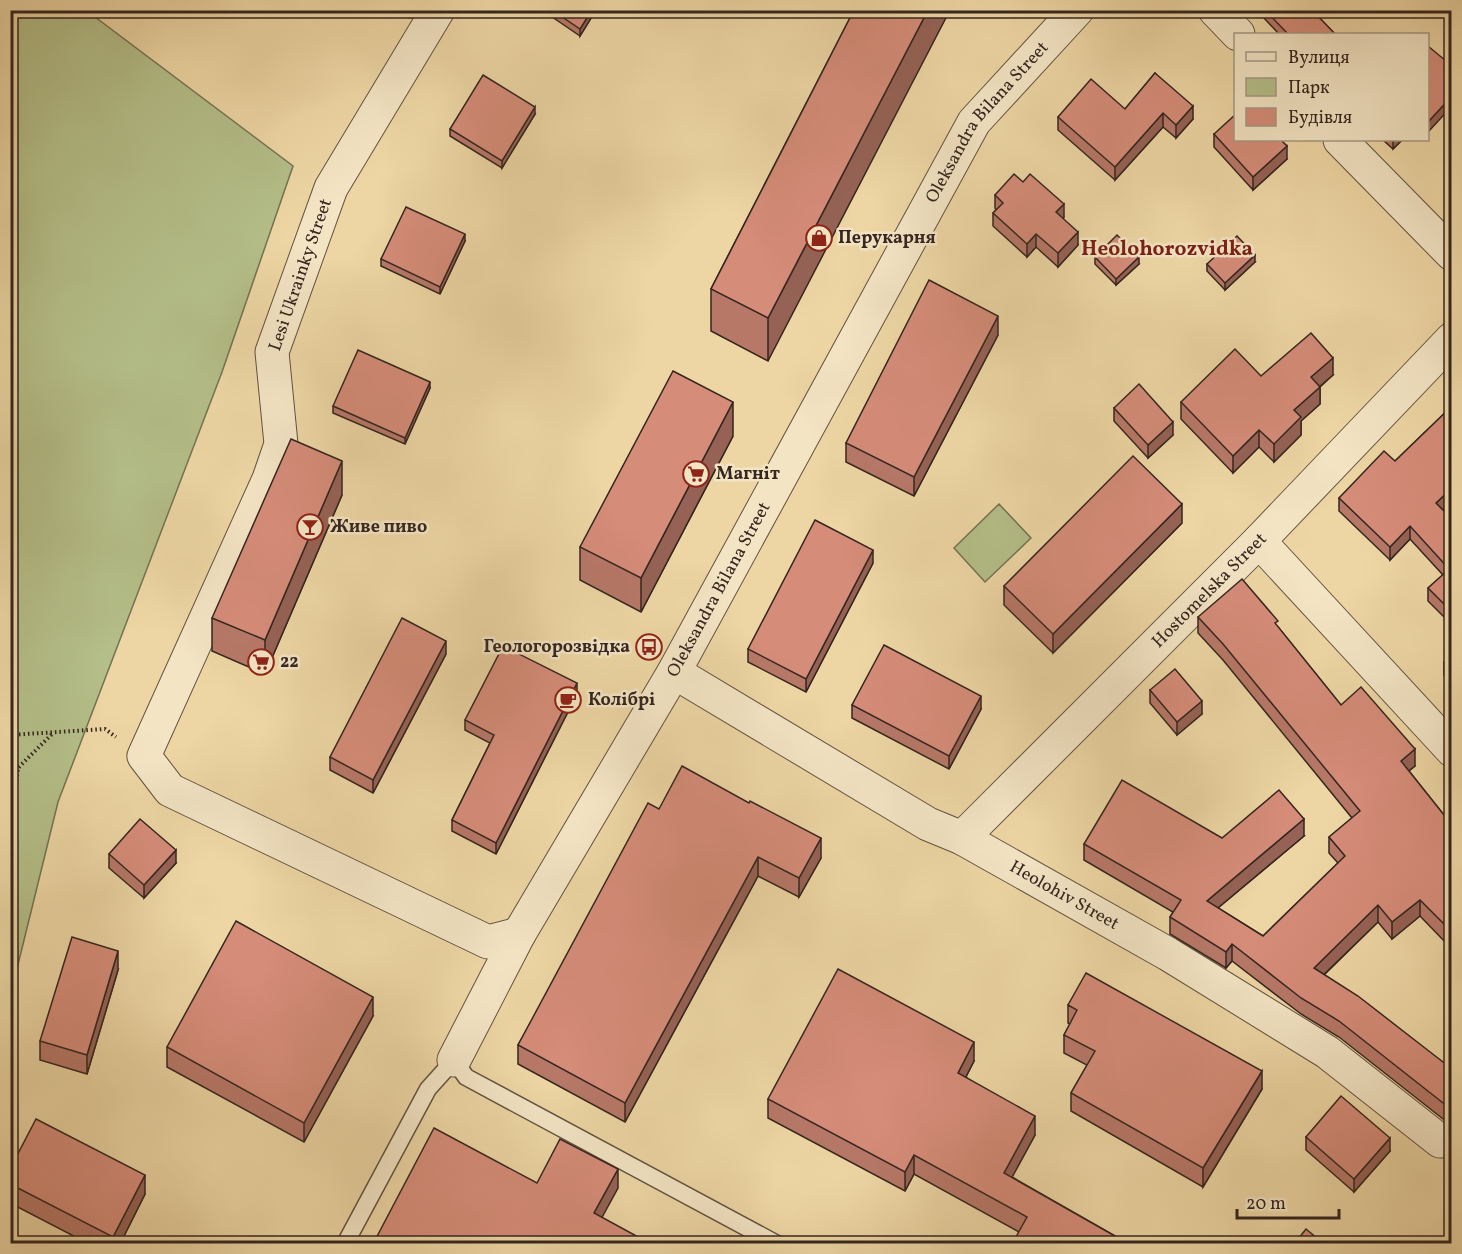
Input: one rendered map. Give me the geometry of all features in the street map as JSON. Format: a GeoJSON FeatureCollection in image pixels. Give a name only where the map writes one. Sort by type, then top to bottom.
{"type":"FeatureCollection","features":[{"type":"Feature","properties":{"kind":"street","name":"Lesi Ukrainky Street"},"geometry":{"type":"LineString","coordinates":[[144,756],[269,479],[281,444],[272,351],[332,188],[438,10]]}},
{"type":"Feature","properties":{"kind":"street","name":"Oleksandra Bilana Street"},"geometry":{"type":"LineString","coordinates":[[454,1060],[519,934],[674,672],[974,122],[1077,10]]}},
{"type":"Feature","properties":{"kind":"street"},"geometry":{"type":"LineString","coordinates":[[1215,10],[1237,33]]}},
{"type":"Feature","properties":{"kind":"street"},"geometry":{"type":"LineString","coordinates":[[1341,141],[1452,254]]}},
{"type":"Feature","properties":{"kind":"street","name":"Hostomelska Street"},"geometry":{"type":"LineString","coordinates":[[962,838],[1259,541],[1452,339]]}},
{"type":"Feature","properties":{"kind":"street"},"geometry":{"type":"LineString","coordinates":[[1259,541],[1452,750]]}},
{"type":"Feature","properties":{"kind":"street","name":"Heolohiv Street"},"geometry":{"type":"LineString","coordinates":[[674,672],[928,824],[962,838],[1168,954],[1327,1052],[1440,1141]]}},
{"type":"Feature","properties":{"kind":"street"},"geometry":{"type":"LineString","coordinates":[[144,756],[170,790],[488,942],[519,934]]}},
{"type":"Feature","properties":{"kind":"lane"},"geometry":{"type":"LineString","coordinates":[[345,1244],[428,1089],[454,1060],[466,1077],[777,1244]]}},
{"type":"Feature","properties":{"kind":"path"},"geometry":{"type":"LineString","coordinates":[[10,735],[105,729],[144,756]]}},
{"type":"Feature","properties":{"kind":"path"},"geometry":{"type":"LineString","coordinates":[[10,834],[18,768],[53,733]]}},
{"type":"Feature","properties":{"kind":"green space"},"geometry":{"type":"Polygon","coordinates":[[[11,10],[87,11],[293,166],[222,372],[58,802],[11,993],[11,10]]]}},
{"type":"Feature","properties":{"kind":"green space"},"geometry":{"type":"Polygon","coordinates":[[[355,11],[423,11],[418,19],[355,11]]]}},
{"type":"Feature","properties":{"kind":"green space"},"geometry":{"type":"Polygon","coordinates":[[[999,504],[1031,538],[985,582],[954,548],[999,504]]]}},
{"type":"Feature","properties":{"kind":"building"},"geometry":{"type":"Polygon","coordinates":[[[552,10],[592,10],[580,29],[552,10]]]}},
{"type":"Feature","properties":{"kind":"building"},"geometry":{"type":"Polygon","coordinates":[[[854,10],[928,10],[768,318],[711,289],[854,10]]]}},
{"type":"Feature","properties":{"kind":"building"},"geometry":{"type":"Polygon","coordinates":[[[1265,10],[1312,10],[1334,33],[1287,33],[1265,10]]]}},
{"type":"Feature","properties":{"kind":"building"},"geometry":{"type":"Polygon","coordinates":[[[1429,47],[1452,66],[1452,96],[1429,121],[1429,47]]]}},
{"type":"Feature","properties":{"kind":"building"},"geometry":{"type":"Polygon","coordinates":[[[1155,73],[1193,106],[1176,125],[1163,113],[1115,167],[1058,117],[1091,79],[1125,109],[1155,73]]]}},
{"type":"Feature","properties":{"kind":"building"},"geometry":{"type":"Polygon","coordinates":[[[483,75],[535,107],[502,161],[450,129],[483,75]]]}},
{"type":"Feature","properties":{"kind":"building"},"geometry":{"type":"Polygon","coordinates":[[[1234,116],[1234,141],[1282,141],[1287,146],[1253,177],[1214,134],[1234,116]]]}},
{"type":"Feature","properties":{"kind":"building"},"geometry":{"type":"Polygon","coordinates":[[[1014,174],[1023,182],[1030,174],[1064,204],[1056,212],[1078,232],[1058,253],[1036,234],[1027,244],[993,213],[1003,203],[995,195],[1014,174]]]}},
{"type":"Feature","properties":{"kind":"building"},"geometry":{"type":"Polygon","coordinates":[[[406,207],[465,234],[440,287],[381,259],[406,207]]]}},
{"type":"Feature","properties":{"kind":"building"},"geometry":{"type":"Polygon","coordinates":[[[1117,235],[1139,257],[1116,279],[1095,257],[1117,235]]]}},
{"type":"Feature","properties":{"kind":"building"},"geometry":{"type":"Polygon","coordinates":[[[1237,236],[1255,255],[1225,283],[1207,264],[1237,236]]]}},
{"type":"Feature","properties":{"kind":"building"},"geometry":{"type":"Polygon","coordinates":[[[929,280],[998,316],[914,477],[846,443],[929,280]]]}},
{"type":"Feature","properties":{"kind":"building"},"geometry":{"type":"Polygon","coordinates":[[[1311,333],[1333,358],[1311,377],[1320,387],[1294,410],[1301,417],[1274,444],[1259,430],[1233,456],[1181,402],[1235,349],[1261,376],[1311,333]]]}},
{"type":"Feature","properties":{"kind":"building"},"geometry":{"type":"Polygon","coordinates":[[[358,350],[430,382],[405,438],[333,406],[358,350]]]}},
{"type":"Feature","properties":{"kind":"building"},"geometry":{"type":"Polygon","coordinates":[[[673,371],[733,402],[641,578],[580,547],[673,371]]]}},
{"type":"Feature","properties":{"kind":"building"},"geometry":{"type":"Polygon","coordinates":[[[1139,384],[1173,422],[1148,445],[1114,408],[1139,384]]]}},
{"type":"Feature","properties":{"kind":"building"},"geometry":{"type":"Polygon","coordinates":[[[1452,406],[1452,488],[1436,503],[1452,519],[1452,612],[1428,588],[1449,569],[1410,526],[1390,547],[1339,498],[1384,451],[1395,461],[1452,406]]]}},
{"type":"Feature","properties":{"kind":"building"},"geometry":{"type":"Polygon","coordinates":[[[291,439],[342,461],[265,640],[212,618],[291,439]]]}},
{"type":"Feature","properties":{"kind":"building"},"geometry":{"type":"Polygon","coordinates":[[[1133,456],[1182,504],[1053,634],[1004,586],[1133,456]]]}},
{"type":"Feature","properties":{"kind":"building"},"geometry":{"type":"Polygon","coordinates":[[[815,520],[873,550],[806,679],[748,649],[815,520]]]}},
{"type":"Feature","properties":{"kind":"building"},"geometry":{"type":"Polygon","coordinates":[[[1242,579],[1278,621],[1275,623],[1341,705],[1361,687],[1415,749],[1401,761],[1452,825],[1452,921],[1446,926],[1420,900],[1392,922],[1378,905],[1314,968],[1358,996],[1452,1069],[1452,1110],[1339,1021],[1301,998],[1232,944],[1226,952],[1170,917],[1181,900],[1084,844],[1122,780],[1222,838],[1279,790],[1304,819],[1207,901],[1263,936],[1345,856],[1329,837],[1360,811],[1223,644],[1198,617],[1242,579]]]}},
{"type":"Feature","properties":{"kind":"building"},"geometry":{"type":"Polygon","coordinates":[[[402,618],[446,641],[373,780],[330,757],[402,618]]]}},
{"type":"Feature","properties":{"kind":"building"},"geometry":{"type":"Polygon","coordinates":[[[884,645],[981,696],[949,756],[852,705],[884,645]]]}},
{"type":"Feature","properties":{"kind":"building"},"geometry":{"type":"Polygon","coordinates":[[[503,646],[577,683],[496,843],[452,820],[494,735],[465,720],[503,646]]]}},
{"type":"Feature","properties":{"kind":"building"},"geometry":{"type":"Polygon","coordinates":[[[1452,653],[1452,669],[1444,662],[1452,653]]]}},
{"type":"Feature","properties":{"kind":"building"},"geometry":{"type":"Polygon","coordinates":[[[1175,669],[1202,701],[1177,722],[1150,690],[1175,669]]]}},
{"type":"Feature","properties":{"kind":"building"},"geometry":{"type":"Polygon","coordinates":[[[682,766],[749,803],[750,801],[821,838],[799,878],[758,857],[625,1103],[518,1045],[648,803],[659,809],[682,766]]]}},
{"type":"Feature","properties":{"kind":"building"},"geometry":{"type":"Polygon","coordinates":[[[140,819],[176,850],[144,885],[109,854],[140,819]]]}},
{"type":"Feature","properties":{"kind":"building"},"geometry":{"type":"Polygon","coordinates":[[[236,921],[373,997],[304,1123],[167,1047],[236,921]]]}},
{"type":"Feature","properties":{"kind":"building"},"geometry":{"type":"Polygon","coordinates":[[[72,937],[118,951],[87,1055],[40,1041],[72,937]]]}},
{"type":"Feature","properties":{"kind":"building"},"geometry":{"type":"Polygon","coordinates":[[[838,969],[974,1042],[958,1073],[1035,1116],[1004,1173],[1129,1244],[1012,1244],[1027,1217],[914,1155],[905,1172],[768,1099],[838,969]]]}},
{"type":"Feature","properties":{"kind":"building"},"geometry":{"type":"Polygon","coordinates":[[[1086,973],[1262,1071],[1203,1168],[1071,1093],[1095,1051],[1064,1035],[1077,1010],[1068,1005],[1086,973]]]}},
{"type":"Feature","properties":{"kind":"building"},"geometry":{"type":"Polygon","coordinates":[[[1341,1096],[1390,1138],[1354,1179],[1306,1137],[1341,1096]]]}},
{"type":"Feature","properties":{"kind":"building"},"geometry":{"type":"Polygon","coordinates":[[[36,1119],[145,1175],[113,1237],[10,1184],[10,1169],[36,1119]]]}},
{"type":"Feature","properties":{"kind":"building"},"geometry":{"type":"Polygon","coordinates":[[[434,1128],[537,1183],[560,1139],[618,1169],[594,1213],[651,1244],[373,1244],[434,1128]]]}},
{"type":"Feature","properties":{"kind":"building"},"geometry":{"type":"Polygon","coordinates":[[[1306,1229],[1324,1244],[1294,1244],[1306,1229]]]}},
{"type":"Feature","properties":{"kind":"place","name":"Перукарня"},"geometry":{"type":"Point","coordinates":[819,238]}},
{"type":"Feature","properties":{"kind":"place","name":"Магніт"},"geometry":{"type":"Point","coordinates":[696,474]}},
{"type":"Feature","properties":{"kind":"place","name":"Живе пиво"},"geometry":{"type":"Point","coordinates":[310,527]}},
{"type":"Feature","properties":{"kind":"place","name":"Геологорозвідка"},"geometry":{"type":"Point","coordinates":[649,647]}},
{"type":"Feature","properties":{"kind":"place","name":"22"},"geometry":{"type":"Point","coordinates":[261,662]}},
{"type":"Feature","properties":{"kind":"place","name":"Колібрі"},"geometry":{"type":"Point","coordinates":[568,700]}},
{"type":"Feature","properties":{"kind":"district","name":"Heolohorozvidka"},"geometry":{"type":"Point","coordinates":[1167,249]}}]}
